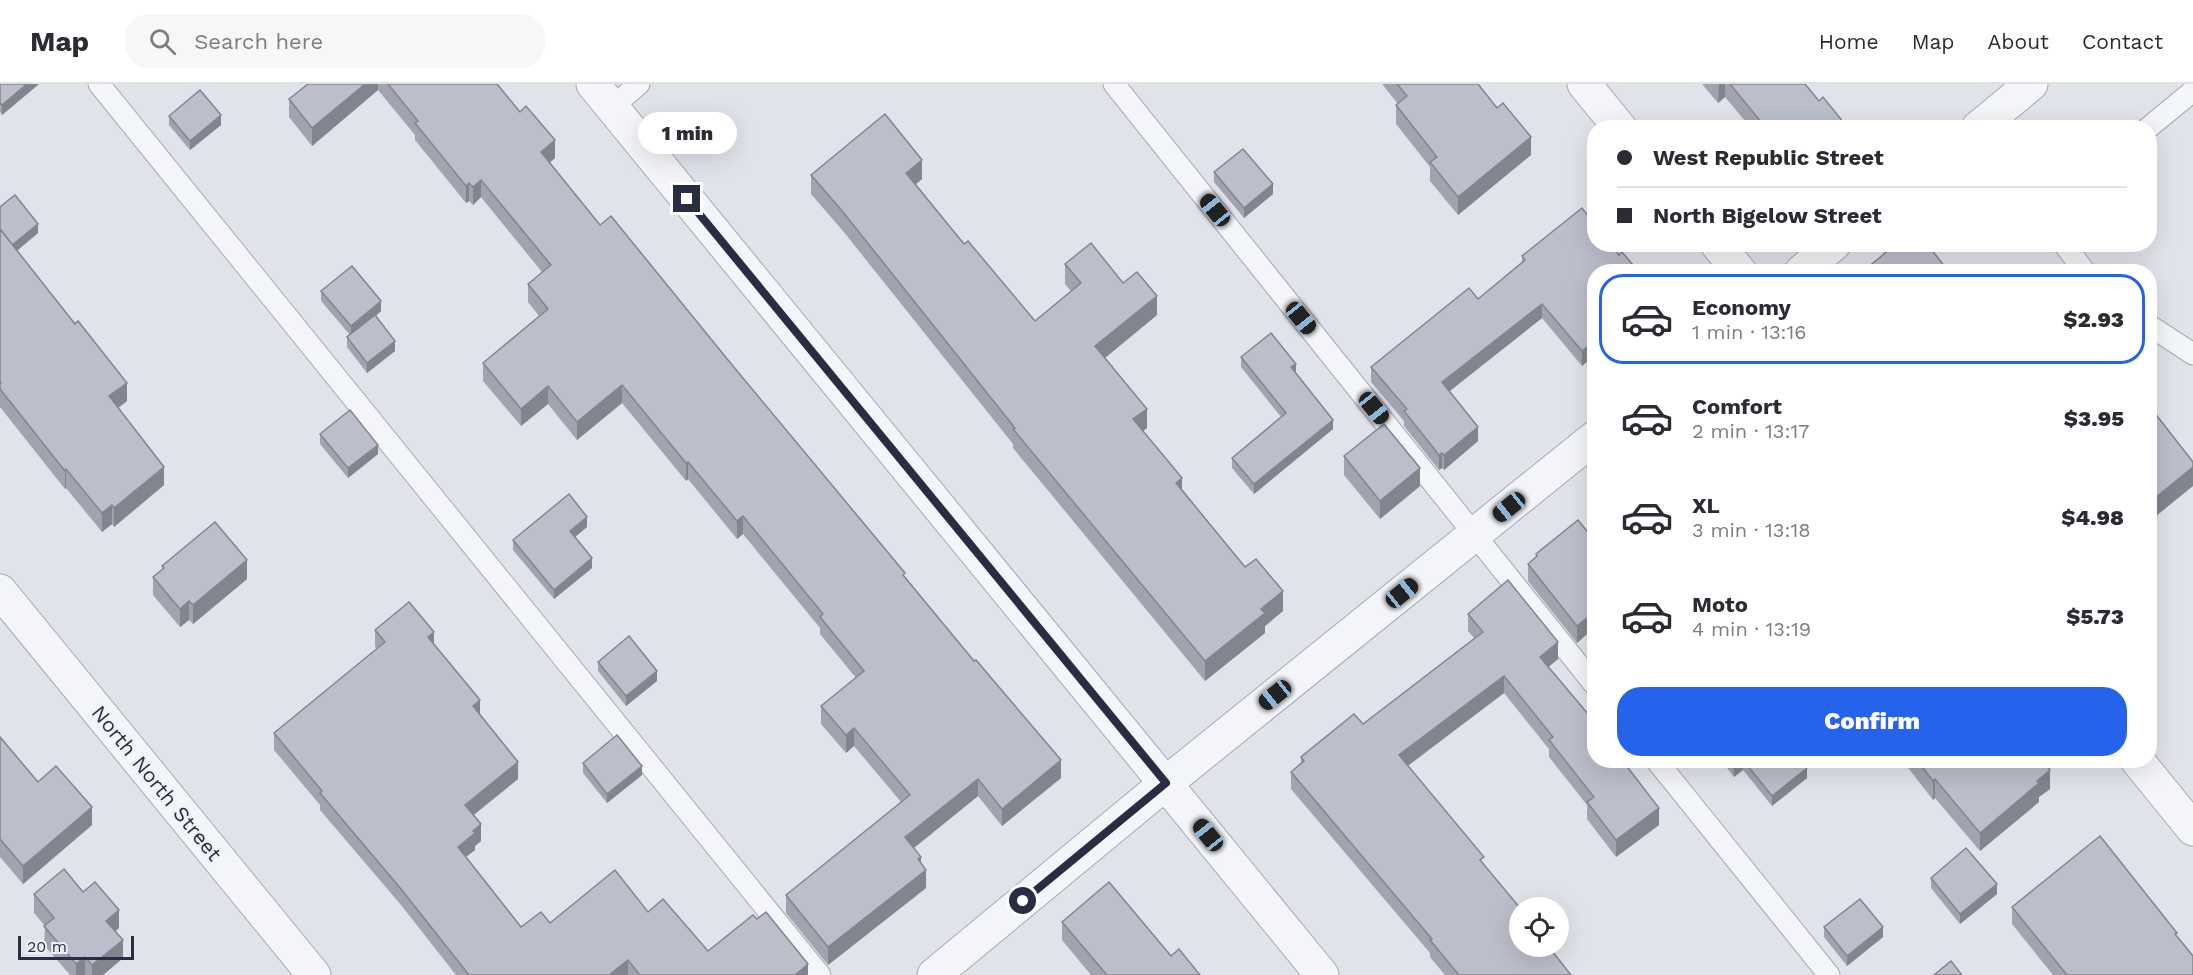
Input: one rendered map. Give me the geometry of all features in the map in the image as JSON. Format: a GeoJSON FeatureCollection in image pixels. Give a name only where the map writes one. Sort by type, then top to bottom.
{"type":"FeatureCollection","features":[{"type":"Feature","properties":{"kind":"street"},"geometry":{"type":"LineString","coordinates":[[1584,84],[1613,120]]}},
{"type":"Feature","properties":{"kind":"street"},"geometry":{"type":"LineString","coordinates":[[1988,120],[2031,84]]}},
{"type":"Feature","properties":{"kind":"street"},"geometry":{"type":"LineString","coordinates":[[602,96],[1322,975]]}},
{"type":"Feature","properties":{"kind":"street"},"geometry":{"type":"LineString","coordinates":[[1724,252],[1733,264]]}},
{"type":"Feature","properties":{"kind":"street"},"geometry":{"type":"LineString","coordinates":[[1810,264],[1825,252]]}},
{"type":"Feature","properties":{"kind":"street"},"geometry":{"type":"LineString","coordinates":[[934,975],[1166,783],[1587,444]]}},
{"type":"Feature","properties":{"kind":"street","name":"North North Street"},"geometry":{"type":"LineString","coordinates":[[0,591],[314,975]]}},
{"type":"Feature","properties":{"kind":"street"},"geometry":{"type":"LineString","coordinates":[[2143,768],[2193,830]]}},
{"type":"Feature","properties":{"kind":"lane"},"geometry":{"type":"LineString","coordinates":[[99,84],[820,975]]}},
{"type":"Feature","properties":{"kind":"lane"},"geometry":{"type":"LineString","coordinates":[[602,96],[639,84]]}},
{"type":"Feature","properties":{"kind":"lane"},"geometry":{"type":"LineString","coordinates":[[1114,84],[1587,675]]}},
{"type":"Feature","properties":{"kind":"lane"},"geometry":{"type":"LineString","coordinates":[[2157,121],[2193,91]]}},
{"type":"Feature","properties":{"kind":"lane"},"geometry":{"type":"LineString","coordinates":[[2157,330],[2192,350]]}},
{"type":"Feature","properties":{"kind":"lane"},"geometry":{"type":"LineString","coordinates":[[1662,768],[1829,975]]}},
{"type":"Feature","properties":{"kind":"building"},"geometry":{"type":"Polygon","coordinates":[[[0,84],[27,84],[2,105],[0,103],[0,84]]]}},
{"type":"Feature","properties":{"kind":"building"},"geometry":{"type":"Polygon","coordinates":[[[308,84],[365,84],[312,128],[289,99],[308,84]]]}},
{"type":"Feature","properties":{"kind":"building"},"geometry":{"type":"Polygon","coordinates":[[[388,84],[497,84],[520,112],[526,106],[555,140],[541,152],[600,225],[611,216],[905,573],[903,575],[974,661],[976,660],[1061,760],[1002,809],[978,779],[905,837],[921,857],[918,859],[926,870],[828,947],[786,895],[910,795],[854,728],[846,735],[821,706],[864,671],[820,617],[823,614],[743,516],[737,521],[622,385],[577,422],[548,386],[521,409],[483,363],[548,309],[528,284],[551,265],[481,180],[473,187],[469,183],[466,186],[415,123],[418,121],[388,84]]]}},
{"type":"Feature","properties":{"kind":"building"},"geometry":{"type":"Polygon","coordinates":[[[1397,84],[1478,84],[1497,108],[1503,103],[1531,137],[1458,197],[1430,162],[1437,157],[1396,105],[1407,96],[1397,84]]]}},
{"type":"Feature","properties":{"kind":"building"},"geometry":{"type":"Polygon","coordinates":[[[1730,84],[1805,84],[1819,101],[1823,97],[1842,120],[1759,120],[1730,84]]]}},
{"type":"Feature","properties":{"kind":"building"},"geometry":{"type":"Polygon","coordinates":[[[200,90],[221,115],[190,141],[169,116],[200,90]]]}},
{"type":"Feature","properties":{"kind":"building"},"geometry":{"type":"Polygon","coordinates":[[[885,114],[922,160],[906,173],[964,244],[968,241],[1035,321],[1081,283],[1065,264],[1091,243],[1123,283],[1137,272],[1157,296],[1095,346],[1147,409],[1133,419],[1182,478],[1176,483],[1245,567],[1256,559],[1283,591],[1261,609],[1265,613],[1205,661],[1013,429],[1015,428],[811,175],[885,114]]]}},
{"type":"Feature","properties":{"kind":"building"},"geometry":{"type":"Polygon","coordinates":[[[1243,149],[1273,184],[1244,208],[1214,172],[1243,149]]]}},
{"type":"Feature","properties":{"kind":"building"},"geometry":{"type":"Polygon","coordinates":[[[15,195],[38,224],[12,245],[0,229],[0,207],[15,195]]]}},
{"type":"Feature","properties":{"kind":"building"},"geometry":{"type":"Polygon","coordinates":[[[1582,208],[1587,215],[1587,252],[1617,252],[1619,255],[1622,252],[1632,264],[1587,264],[1587,347],[1582,351],[1542,304],[1442,382],[1478,427],[1444,455],[1442,453],[1439,455],[1404,411],[1407,409],[1371,367],[1469,288],[1478,299],[1525,260],[1522,256],[1582,208]]]}},
{"type":"Feature","properties":{"kind":"building"},"geometry":{"type":"Polygon","coordinates":[[[0,229],[75,324],[78,321],[127,383],[109,396],[164,467],[114,508],[112,505],[102,513],[66,469],[65,471],[0,389],[0,229]]]}},
{"type":"Feature","properties":{"kind":"building"},"geometry":{"type":"Polygon","coordinates":[[[1886,252],[1933,252],[1943,264],[1872,264],[1886,252]]]}},
{"type":"Feature","properties":{"kind":"building"},"geometry":{"type":"Polygon","coordinates":[[[352,266],[381,301],[351,326],[321,291],[352,266]]]}},
{"type":"Feature","properties":{"kind":"building"},"geometry":{"type":"Polygon","coordinates":[[[375,315],[395,341],[367,363],[347,337],[375,315]]]}},
{"type":"Feature","properties":{"kind":"building"},"geometry":{"type":"Polygon","coordinates":[[[1271,333],[1296,364],[1291,367],[1333,420],[1254,484],[1232,458],[1286,413],[1241,357],[1271,333]]]}},
{"type":"Feature","properties":{"kind":"building"},"geometry":{"type":"Polygon","coordinates":[[[350,410],[378,445],[348,468],[320,434],[350,410]]]}},
{"type":"Feature","properties":{"kind":"building"},"geometry":{"type":"Polygon","coordinates":[[[2157,416],[2193,462],[2193,467],[2157,496],[2157,416]]]}},
{"type":"Feature","properties":{"kind":"building"},"geometry":{"type":"Polygon","coordinates":[[[1384,424],[1420,468],[1380,501],[1344,456],[1384,424]]]}},
{"type":"Feature","properties":{"kind":"building"},"geometry":{"type":"Polygon","coordinates":[[[569,494],[587,517],[570,531],[592,558],[554,590],[513,540],[569,494]]]}},
{"type":"Feature","properties":{"kind":"building"},"geometry":{"type":"Polygon","coordinates":[[[1578,520],[1587,531],[1587,618],[1577,626],[1528,564],[1537,556],[1536,554],[1578,520]]]}},
{"type":"Feature","properties":{"kind":"building"},"geometry":{"type":"Polygon","coordinates":[[[215,522],[247,560],[193,605],[189,601],[180,609],[153,577],[164,568],[162,566],[215,522]]]}},
{"type":"Feature","properties":{"kind":"building"},"geometry":{"type":"Polygon","coordinates":[[[1508,580],[1558,642],[1540,657],[1587,713],[1587,768],[1628,768],[1659,808],[1616,840],[1587,802],[1594,797],[1549,740],[1553,737],[1504,676],[1399,755],[1484,857],[1480,860],[1511,897],[1509,897],[1509,957],[1557,957],[1571,975],[1459,975],[1430,940],[1432,939],[1291,772],[1304,761],[1301,757],[1354,714],[1363,724],[1483,632],[1468,614],[1508,580]]]}},
{"type":"Feature","properties":{"kind":"building"},"geometry":{"type":"Polygon","coordinates":[[[409,602],[434,632],[428,637],[480,700],[473,706],[518,762],[465,805],[481,824],[473,831],[475,833],[458,847],[521,927],[541,912],[550,923],[615,870],[648,912],[663,899],[708,951],[753,915],[757,919],[766,912],[808,964],[795,975],[640,975],[628,960],[609,975],[469,975],[401,889],[320,793],[322,791],[274,733],[385,642],[375,630],[409,602]]]}},
{"type":"Feature","properties":{"kind":"building"},"geometry":{"type":"Polygon","coordinates":[[[629,636],[657,671],[626,696],[598,662],[629,636]]]}},
{"type":"Feature","properties":{"kind":"building"},"geometry":{"type":"Polygon","coordinates":[[[617,735],[642,766],[607,794],[583,763],[617,735]]]}},
{"type":"Feature","properties":{"kind":"building"},"geometry":{"type":"Polygon","coordinates":[[[0,737],[38,782],[56,766],[92,807],[23,866],[0,839],[0,737]]]}},
{"type":"Feature","properties":{"kind":"building"},"geometry":{"type":"Polygon","coordinates":[[[1749,768],[1807,768],[1772,796],[1749,768]]]}},
{"type":"Feature","properties":{"kind":"building"},"geometry":{"type":"Polygon","coordinates":[[[1923,768],[2048,768],[2050,770],[2037,781],[2039,783],[1980,833],[1935,779],[1933,781],[1923,768]]]}},
{"type":"Feature","properties":{"kind":"building"},"geometry":{"type":"Polygon","coordinates":[[[2100,836],[2193,956],[2193,975],[2067,975],[2012,907],[2100,836]]]}},
{"type":"Feature","properties":{"kind":"building"},"geometry":{"type":"Polygon","coordinates":[[[1966,848],[1997,884],[1960,914],[1931,878],[1966,848]]]}},
{"type":"Feature","properties":{"kind":"building"},"geometry":{"type":"Polygon","coordinates":[[[64,869],[83,892],[95,882],[119,910],[106,921],[123,940],[92,965],[85,957],[76,964],[44,926],[54,918],[34,894],[64,869]]]}},
{"type":"Feature","properties":{"kind":"building"},"geometry":{"type":"Polygon","coordinates":[[[1109,882],[1171,956],[1179,949],[1200,975],[1107,975],[1062,922],[1109,882]]]}},
{"type":"Feature","properties":{"kind":"building"},"geometry":{"type":"Polygon","coordinates":[[[1860,899],[1883,927],[1847,956],[1824,927],[1860,899]]]}},
{"type":"Feature","properties":{"kind":"building"},"geometry":{"type":"Polygon","coordinates":[[[1951,961],[1962,975],[1934,975],[1951,961]]]}},
{"type":"Feature","properties":{"kind":"route"},"geometry":{"type":"LineString","coordinates":[[687,199],[1166,783],[1023,901]]}}]}
